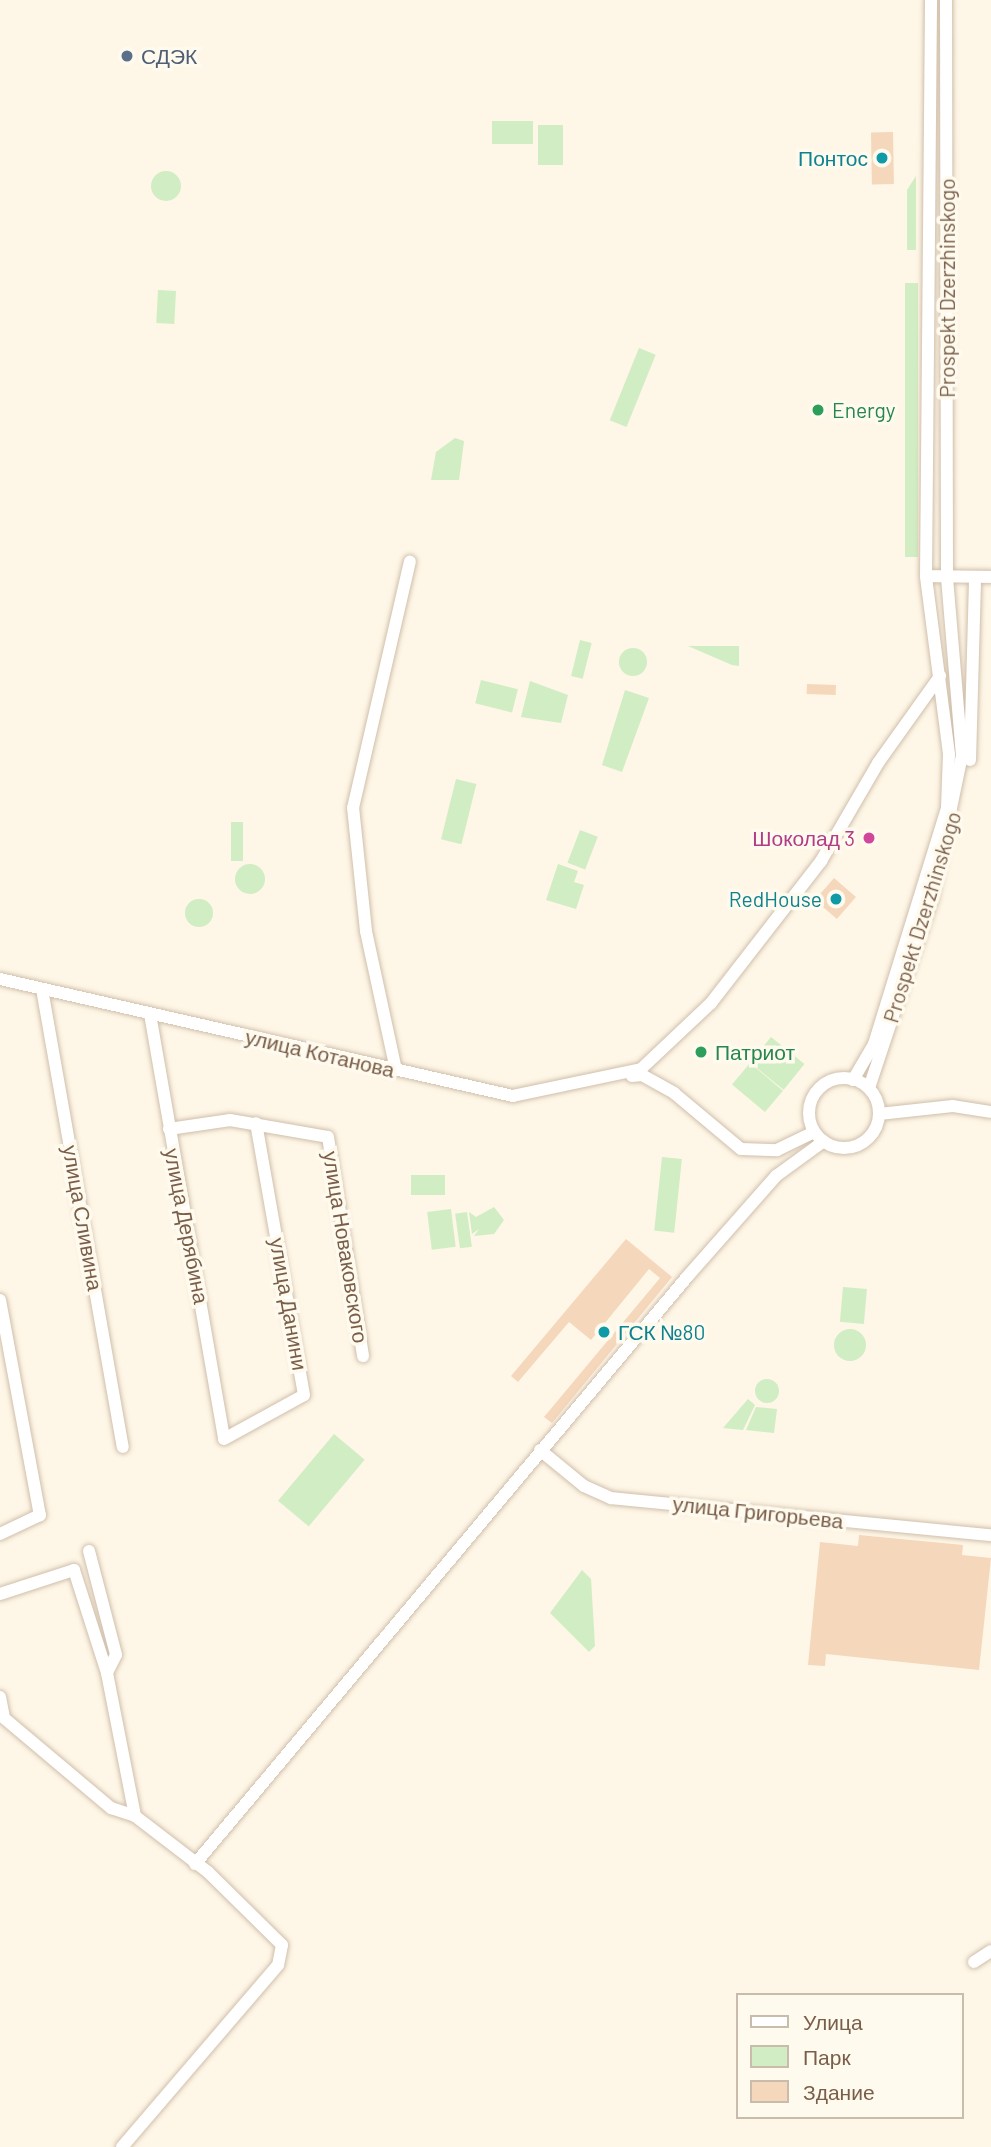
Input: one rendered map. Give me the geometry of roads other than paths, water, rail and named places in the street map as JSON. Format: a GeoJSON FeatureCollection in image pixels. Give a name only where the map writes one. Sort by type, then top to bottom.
{"type":"FeatureCollection","features":[{"type":"Feature","properties":{"kind":"street","name":"Prospekt Dzerzhinskogo"},"geometry":{"type":"LineString","coordinates":[[853,1080],[874,1044],[947,808],[943,692],[926,576],[931,0]]}},
{"type":"Feature","properties":{"kind":"street","name":"Prospekt Dzerzhinskogo"},"geometry":{"type":"LineString","coordinates":[[869,1088],[956,806],[962,756],[947,577],[946,0]]}},
{"type":"Feature","properties":{"kind":"street"},"geometry":{"type":"LineString","coordinates":[[930,61],[947,61]]}},
{"type":"Feature","properties":{"kind":"street"},"geometry":{"type":"LineString","coordinates":[[396,1070],[366,931],[353,808],[410,561]]}},
{"type":"Feature","properties":{"kind":"street"},"geometry":{"type":"LineString","coordinates":[[926,576],[991,577]]}},
{"type":"Feature","properties":{"kind":"street"},"geometry":{"type":"LineString","coordinates":[[970,760],[975,577]]}},
{"type":"Feature","properties":{"kind":"street"},"geometry":{"type":"LineString","coordinates":[[641,1069],[658,1058],[711,1003],[821,861],[940,676]]}},
{"type":"Feature","properties":{"kind":"street"},"geometry":{"type":"LineString","coordinates":[[928,695],[943,692]]}},
{"type":"Feature","properties":{"kind":"street","name":"улица Котанова"},"geometry":{"type":"LineString","coordinates":[[0,979],[513,1096],[559,1089],[641,1069]]}},
{"type":"Feature","properties":{"kind":"street","name":"улица Сливина"},"geometry":{"type":"LineString","coordinates":[[42,989],[123,1447]]}},
{"type":"Feature","properties":{"kind":"street","name":"улица Дерябина"},"geometry":{"type":"LineString","coordinates":[[150,1014],[224,1439]]}},
{"type":"Feature","properties":{"kind":"street"},"geometry":{"type":"LineString","coordinates":[[655,1073],[658,1058]]}},
{"type":"Feature","properties":{"kind":"street"},"geometry":{"type":"LineString","coordinates":[[641,1069],[655,1073],[743,1142],[777,1145],[806,1120],[820,1087],[853,1080],[869,1088],[879,1114]]}},
{"type":"Feature","properties":{"kind":"street"},"geometry":{"type":"LineString","coordinates":[[559,1089],[642,1074],[674,1093],[732,1145],[777,1150],[814,1132]]}},
{"type":"Feature","properties":{"kind":"street"},"geometry":{"type":"LineString","coordinates":[[879,1114],[953,1107],[991,1112]]}},
{"type":"Feature","properties":{"kind":"street"},"geometry":{"type":"LineString","coordinates":[[806,1120],[824,1141],[839,1146],[863,1141],[879,1114]]}},
{"type":"Feature","properties":{"kind":"street"},"geometry":{"type":"LineString","coordinates":[[169,1129],[230,1120],[256,1123]]}},
{"type":"Feature","properties":{"kind":"street","name":"улица Новаковского"},"geometry":{"type":"LineString","coordinates":[[256,1123],[328,1138],[363,1356]]}},
{"type":"Feature","properties":{"kind":"street","name":"улица Данини"},"geometry":{"type":"LineString","coordinates":[[224,1439],[304,1395],[256,1123]]}},
{"type":"Feature","properties":{"kind":"street"},"geometry":{"type":"LineString","coordinates":[[195,1864],[540,1450],[787,1167],[824,1141]]}},
{"type":"Feature","properties":{"kind":"street"},"geometry":{"type":"LineString","coordinates":[[777,1150],[787,1167]]}},
{"type":"Feature","properties":{"kind":"street"},"geometry":{"type":"LineString","coordinates":[[0,1300],[40,1515],[0,1534]]}},
{"type":"Feature","properties":{"kind":"street","name":"улица Григорьева"},"geometry":{"type":"LineString","coordinates":[[540,1450],[584,1486],[611,1498],[991,1535]]}},
{"type":"Feature","properties":{"kind":"street"},"geometry":{"type":"LineString","coordinates":[[89,1551],[116,1655],[107,1673]]}},
{"type":"Feature","properties":{"kind":"street"},"geometry":{"type":"LineString","coordinates":[[0,1594],[74,1570],[107,1673],[136,1817]]}},
{"type":"Feature","properties":{"kind":"street"},"geometry":{"type":"LineString","coordinates":[[0,1697],[2,1719],[111,1808],[136,1817],[195,1864],[277,1937],[282,1955],[122,2147]]}},
{"type":"Feature","properties":{"kind":"street"},"geometry":{"type":"LineString","coordinates":[[974,1962],[991,1951]]}},
{"type":"Feature","properties":{"kind":"place","name":"СДЭК"},"geometry":{"type":"Point","coordinates":[127,56]}},
{"type":"Feature","properties":{"kind":"place","name":"Понтос"},"geometry":{"type":"Point","coordinates":[882,158]}},
{"type":"Feature","properties":{"kind":"place","name":"Energy"},"geometry":{"type":"Point","coordinates":[818,410]}},
{"type":"Feature","properties":{"kind":"place","name":"Шоколад 3"},"geometry":{"type":"Point","coordinates":[869,838]}},
{"type":"Feature","properties":{"kind":"place","name":"RedHouse"},"geometry":{"type":"Point","coordinates":[836,899]}},
{"type":"Feature","properties":{"kind":"place","name":"Патриот"},"geometry":{"type":"Point","coordinates":[701,1052]}},
{"type":"Feature","properties":{"kind":"place","name":"ГСК №80"},"geometry":{"type":"Point","coordinates":[604,1332]}}]}
